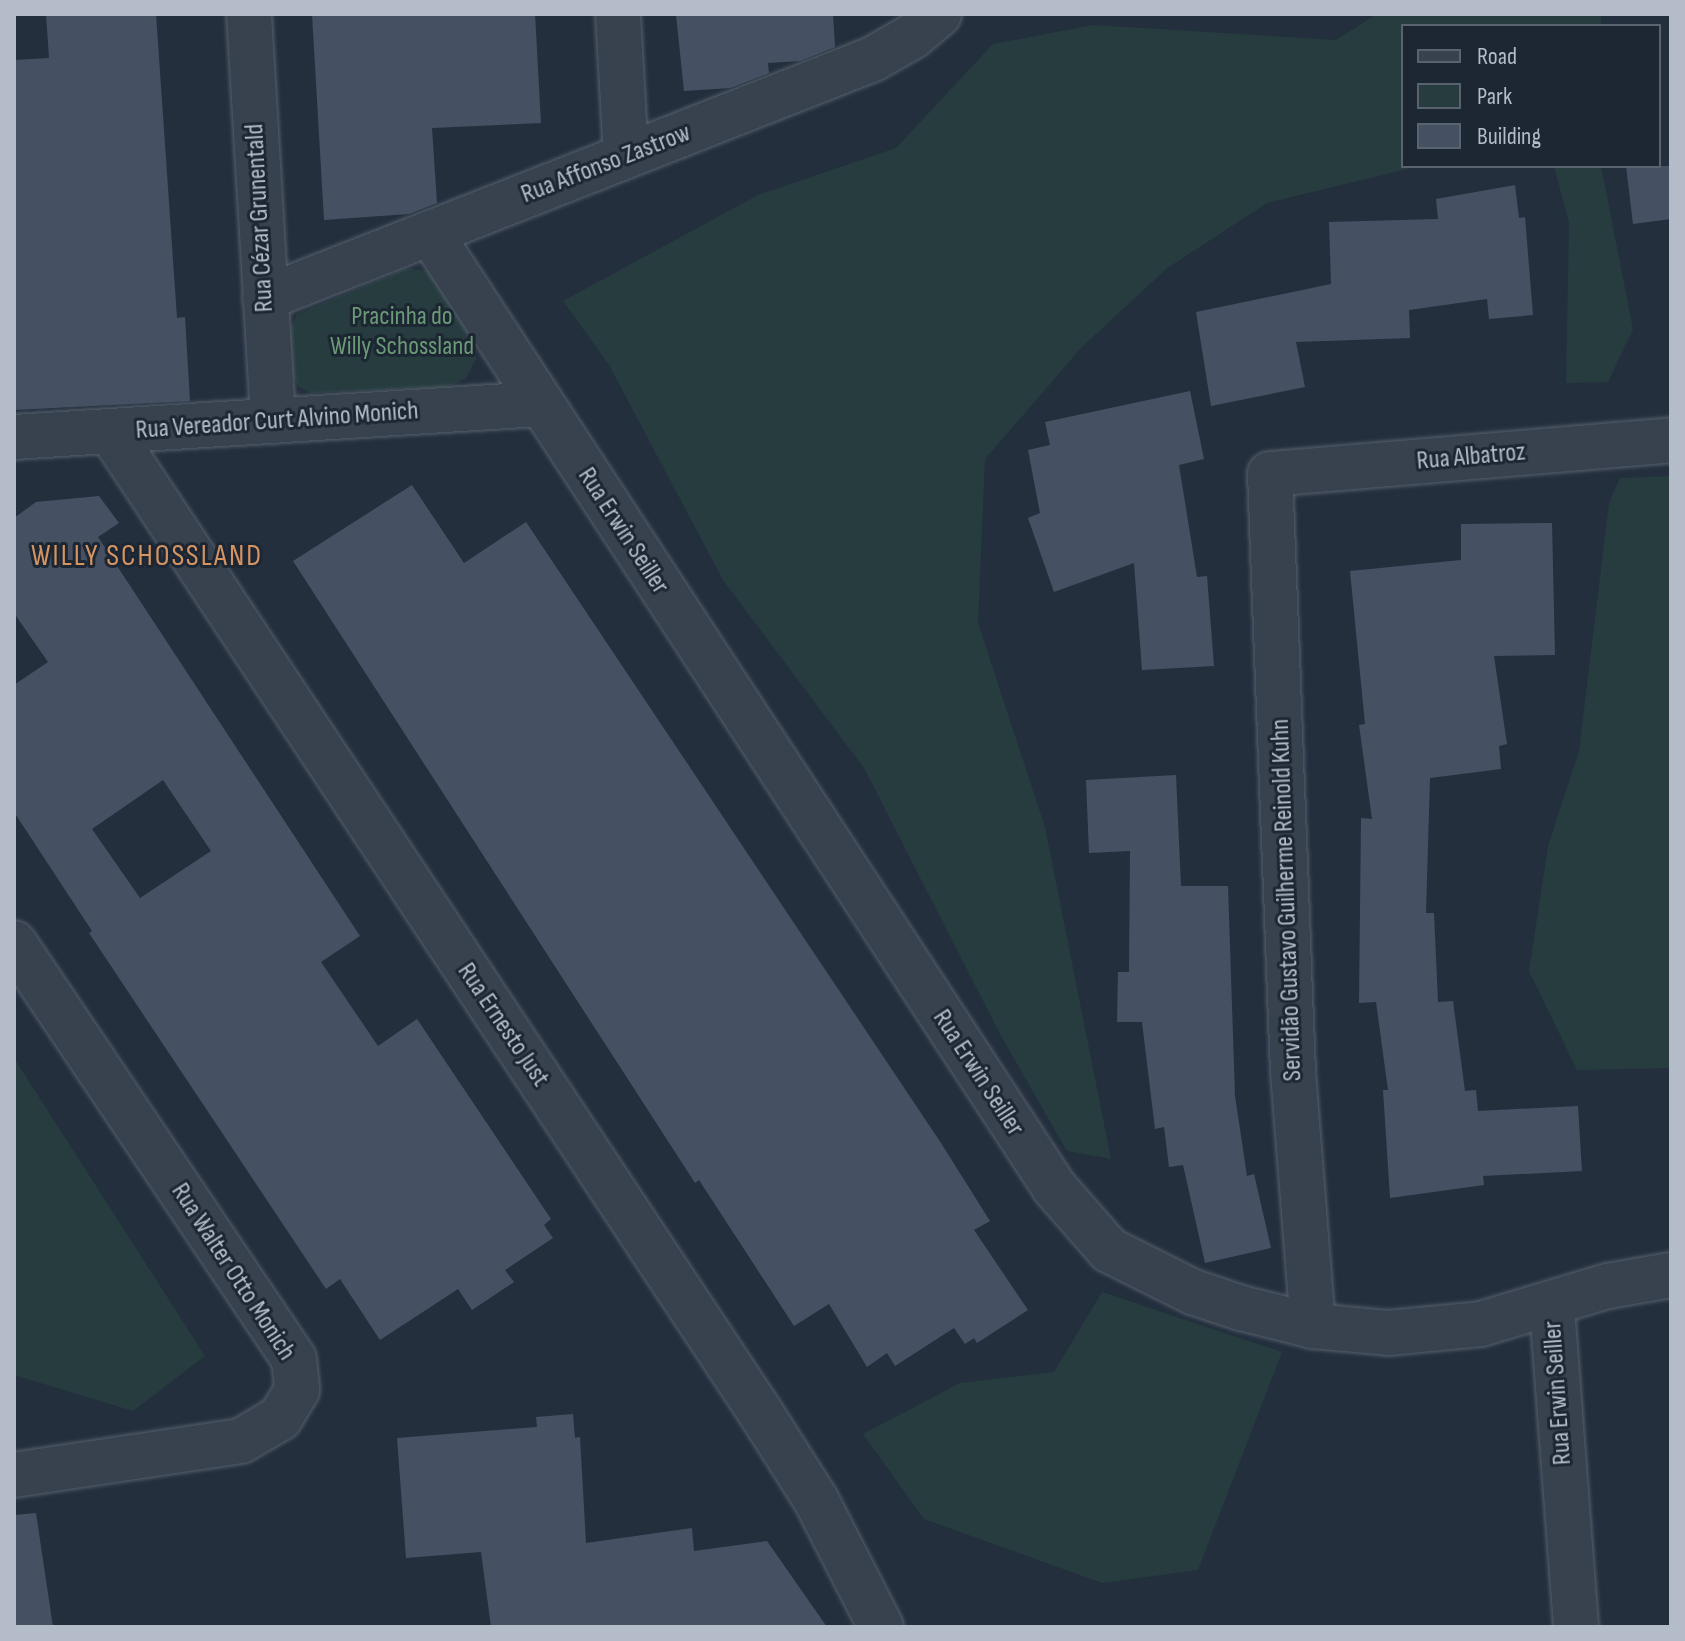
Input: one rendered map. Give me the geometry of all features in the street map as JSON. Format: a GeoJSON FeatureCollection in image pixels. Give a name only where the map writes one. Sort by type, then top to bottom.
{"type":"FeatureCollection","features":[{"type":"Feature","properties":{"kind":"street","name":"Rua Cézar Grunentald"},"geometry":{"type":"LineString","coordinates":[[249,14],[273,421]]}},
{"type":"Feature","properties":{"kind":"street"},"geometry":{"type":"LineString","coordinates":[[618,14],[626,156]]}},
{"type":"Feature","properties":{"kind":"street","name":"Rua Affonso Zastrow"},"geometry":{"type":"LineString","coordinates":[[265,298],[873,59],[913,36],[939,14]]}},
{"type":"Feature","properties":{"kind":"street","name":"Rua Erwin Seiller"},"geometry":{"type":"LineString","coordinates":[[430,233],[1080,1221],[1109,1250],[1157,1277],[1193,1292],[1313,1326],[1431,1331],[1552,1307],[1576,1627]]}},
{"type":"Feature","properties":{"kind":"street","name":"Rua Vereador Curt Alvino Monich"},"geometry":{"type":"LineString","coordinates":[[14,437],[540,404]]}},
{"type":"Feature","properties":{"kind":"street","name":"Rua Ernesto Just"},"geometry":{"type":"LineString","coordinates":[[110,431],[762,1415],[816,1500],[881,1627]]}},
{"type":"Feature","properties":{"kind":"street","name":"Rua Albatroz"},"geometry":{"type":"LineString","coordinates":[[1270,474],[1671,440]]}},
{"type":"Feature","properties":{"kind":"street","name":"Servidão Gustavo Guilherme Reinold Kuhn"},"geometry":{"type":"LineString","coordinates":[[1270,474],[1293,1072],[1313,1326]]}},
{"type":"Feature","properties":{"kind":"street","name":"Rua Walter Otto Monich"},"geometry":{"type":"LineString","coordinates":[[14,943],[294,1359],[297,1390],[280,1418],[241,1441],[14,1475]]}},
{"type":"Feature","properties":{"kind":"street"},"geometry":{"type":"LineString","coordinates":[[1552,1307],[1608,1286],[1671,1275]]}},
{"type":"Feature","properties":{"kind":"green space"},"geometry":{"type":"Polygon","coordinates":[[[1377,14],[1601,14],[1601,24],[1401,24],[1401,168],[1411,168],[1267,203],[1166,269],[1081,348],[985,459],[978,623],[1045,827],[1111,1159],[1067,1151],[1000,1034],[864,768],[723,580],[609,365],[563,301],[758,195],[896,148],[993,44],[1093,25],[1336,40],[1377,14]]]}},
{"type":"Feature","properties":{"kind":"green space"},"geometry":{"type":"Polygon","coordinates":[[[1555,168],[1601,168],[1633,329],[1608,382],[1566,383],[1569,223],[1555,168]]]}},
{"type":"Feature","properties":{"kind":"green space","name":"Pracinha do Willy Schossland"},"geometry":{"type":"Polygon","coordinates":[[[407,268],[427,271],[443,283],[475,339],[476,359],[466,378],[448,387],[311,393],[299,387],[293,378],[289,333],[297,314],[407,268]]]}},
{"type":"Feature","properties":{"kind":"green space"},"geometry":{"type":"Polygon","coordinates":[[[1671,476],[1671,1068],[1577,1070],[1529,971],[1548,846],[1579,751],[1609,503],[1620,478],[1671,476]]]}},
{"type":"Feature","properties":{"kind":"green space"},"geometry":{"type":"Polygon","coordinates":[[[14,1058],[205,1356],[133,1411],[14,1375],[14,1058]]]}},
{"type":"Feature","properties":{"kind":"green space"},"geometry":{"type":"Polygon","coordinates":[[[1102,1292],[1282,1352],[1198,1570],[1102,1583],[924,1519],[863,1434],[960,1383],[1054,1372],[1102,1292]]]}},
{"type":"Feature","properties":{"kind":"building"},"geometry":{"type":"Polygon","coordinates":[[[46,14],[156,14],[177,318],[185,317],[190,401],[14,410],[14,60],[49,58],[46,14]]]}},
{"type":"Feature","properties":{"kind":"building"},"geometry":{"type":"Polygon","coordinates":[[[312,14],[535,14],[541,123],[432,128],[437,203],[409,214],[324,220],[312,14]]]}},
{"type":"Feature","properties":{"kind":"building"},"geometry":{"type":"Polygon","coordinates":[[[833,14],[835,47],[800,61],[768,63],[769,73],[730,88],[684,91],[676,15],[833,14]]]}},
{"type":"Feature","properties":{"kind":"building"},"geometry":{"type":"Polygon","coordinates":[[[1671,166],[1671,219],[1633,224],[1626,168],[1671,166]]]}},
{"type":"Feature","properties":{"kind":"building"},"geometry":{"type":"Polygon","coordinates":[[[1515,185],[1519,218],[1525,217],[1533,315],[1489,319],[1487,299],[1409,310],[1410,338],[1296,342],[1305,387],[1211,406],[1196,312],[1331,284],[1329,222],[1438,219],[1436,199],[1515,185]]]}},
{"type":"Feature","properties":{"kind":"building"},"geometry":{"type":"Polygon","coordinates":[[[1190,391],[1204,459],[1179,465],[1197,577],[1207,576],[1214,666],[1142,670],[1134,563],[1054,592],[1028,518],[1040,513],[1028,450],[1050,445],[1045,422],[1190,391]]]}},
{"type":"Feature","properties":{"kind":"building"},"geometry":{"type":"Polygon","coordinates":[[[412,485],[464,563],[526,522],[941,1143],[990,1221],[974,1230],[1028,1310],[977,1343],[974,1338],[965,1344],[954,1328],[895,1366],[887,1353],[867,1367],[829,1304],[794,1326],[699,1180],[695,1183],[293,561],[412,485]]]}},
{"type":"Feature","properties":{"kind":"building"},"geometry":{"type":"Polygon","coordinates":[[[99,496],[119,523],[98,537],[360,936],[321,962],[378,1046],[417,1019],[551,1219],[544,1225],[553,1238],[505,1270],[514,1282],[472,1310],[458,1289],[380,1340],[340,1279],[326,1289],[89,933],[92,931],[14,812],[14,685],[48,662],[14,613],[14,518],[36,502],[99,496]],[[163,780],[92,829],[140,898],[211,851],[163,780]]]}},
{"type":"Feature","properties":{"kind":"building"},"geometry":{"type":"Polygon","coordinates":[[[1552,523],[1555,655],[1494,656],[1507,744],[1499,746],[1501,769],[1430,778],[1426,913],[1434,913],[1438,1002],[1453,1001],[1465,1091],[1476,1090],[1478,1111],[1578,1106],[1582,1171],[1483,1176],[1484,1185],[1390,1198],[1383,1090],[1388,1090],[1376,1002],[1359,1003],[1361,818],[1372,819],[1359,725],[1365,724],[1350,571],[1461,560],[1461,524],[1552,523]]]}},
{"type":"Feature","properties":{"kind":"building"},"geometry":{"type":"Polygon","coordinates":[[[1176,775],[1181,886],[1228,886],[1235,1096],[1247,1176],[1254,1174],[1271,1248],[1205,1263],[1183,1165],[1169,1167],[1164,1127],[1155,1129],[1142,1022],[1117,1022],[1118,972],[1129,972],[1130,851],[1089,853],[1086,780],[1176,775]]]}},
{"type":"Feature","properties":{"kind":"building"},"geometry":{"type":"Polygon","coordinates":[[[573,1414],[575,1438],[580,1437],[586,1543],[692,1528],[694,1551],[767,1541],[827,1627],[491,1627],[481,1552],[406,1558],[397,1438],[537,1427],[536,1417],[573,1414]]]}},
{"type":"Feature","properties":{"kind":"building"},"geometry":{"type":"Polygon","coordinates":[[[36,1513],[53,1627],[14,1627],[14,1515],[36,1513]]]}},
{"type":"Feature","properties":{"kind":"district","name":"WILLY SCHOSSLAND"},"geometry":{"type":"Point","coordinates":[147,556]}}]}
